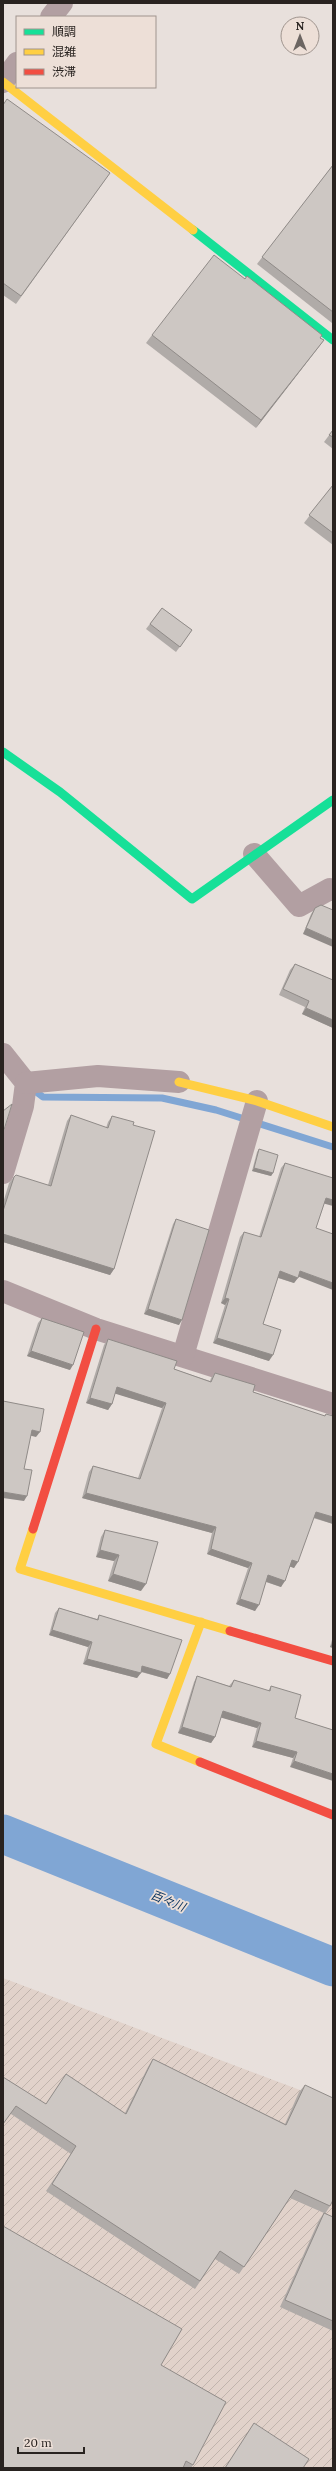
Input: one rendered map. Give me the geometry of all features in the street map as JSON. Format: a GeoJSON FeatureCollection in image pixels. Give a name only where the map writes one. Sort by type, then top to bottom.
{"type":"FeatureCollection","features":[{"type":"Feature","properties":{"kind":"street"},"geometry":{"type":"LineString","coordinates":[[52,16],[62,3]]}},
{"type":"Feature","properties":{"kind":"street"},"geometry":{"type":"LineString","coordinates":[[16,64],[3,82],[333,340]]}},
{"type":"Feature","properties":{"kind":"street"},"geometry":{"type":"LineString","coordinates":[[3,752],[60,792],[192,899],[254,854],[333,800]]}},
{"type":"Feature","properties":{"kind":"street"},"geometry":{"type":"LineString","coordinates":[[254,854],[299,906],[330,889],[333,890]]}},
{"type":"Feature","properties":{"kind":"street"},"geometry":{"type":"LineString","coordinates":[[3,1054],[26,1083],[23,1106],[3,1173]]}},
{"type":"Feature","properties":{"kind":"street"},"geometry":{"type":"LineString","coordinates":[[26,1083],[98,1076],[179,1082],[257,1101],[333,1127]]}},
{"type":"Feature","properties":{"kind":"street"},"geometry":{"type":"LineString","coordinates":[[183,1356],[257,1101]]}},
{"type":"Feature","properties":{"kind":"street"},"geometry":{"type":"LineString","coordinates":[[3,1291],[96,1329],[333,1404]]}},
{"type":"Feature","properties":{"kind":"street"},"geometry":{"type":"LineString","coordinates":[[96,1329],[20,1569],[333,1661]]}},
{"type":"Feature","properties":{"kind":"street"},"geometry":{"type":"LineString","coordinates":[[201,1622],[156,1744],[333,1815]]}},
{"type":"Feature","properties":{"kind":"shaded area"},"geometry":{"type":"Polygon","coordinates":[[[3,1978],[308,2093],[333,2105],[333,2468],[3,2468],[3,1978]]]}},
{"type":"Feature","properties":{"kind":"building"},"geometry":{"type":"Polygon","coordinates":[[[7,99],[110,173],[21,296],[3,283],[3,105],[7,99]]]}},
{"type":"Feature","properties":{"kind":"building"},"geometry":{"type":"Polygon","coordinates":[[[333,165],[333,312],[262,257],[333,165]]]}},
{"type":"Feature","properties":{"kind":"building"},"geometry":{"type":"Polygon","coordinates":[[[214,255],[245,279],[247,276],[322,335],[320,338],[324,340],[261,420],[152,335],[214,255]]]}},
{"type":"Feature","properties":{"kind":"building"},"geometry":{"type":"Polygon","coordinates":[[[333,430],[333,437],[329,435],[333,430]]]}},
{"type":"Feature","properties":{"kind":"building"},"geometry":{"type":"Polygon","coordinates":[[[333,485],[333,533],[309,515],[333,485]]]}},
{"type":"Feature","properties":{"kind":"building"},"geometry":{"type":"Polygon","coordinates":[[[162,608],[192,630],[180,647],[150,624],[162,608]]]}},
{"type":"Feature","properties":{"kind":"building"},"geometry":{"type":"Polygon","coordinates":[[[321,905],[333,910],[333,940],[306,928],[315,908],[321,905]]]}},
{"type":"Feature","properties":{"kind":"building"},"geometry":{"type":"Polygon","coordinates":[[[295,964],[333,980],[333,1020],[306,1008],[309,1001],[283,989],[295,964]]]}},
{"type":"Feature","properties":{"kind":"building"},"geometry":{"type":"Polygon","coordinates":[[[12,1104],[3,1133],[3,1111],[12,1104]]]}},
{"type":"Feature","properties":{"kind":"building"},"geometry":{"type":"Polygon","coordinates":[[[71,1115],[108,1128],[112,1116],[134,1122],[133,1125],[155,1131],[114,1269],[3,1234],[3,1211],[14,1177],[16,1175],[51,1186],[71,1115]]]}},
{"type":"Feature","properties":{"kind":"building"},"geometry":{"type":"Polygon","coordinates":[[[259,1149],[278,1155],[273,1173],[254,1168],[259,1149]]]}},
{"type":"Feature","properties":{"kind":"building"},"geometry":{"type":"Polygon","coordinates":[[[285,1163],[333,1178],[333,1200],[326,1198],[316,1228],[333,1234],[333,1283],[300,1271],[298,1278],[280,1271],[263,1324],[281,1330],[273,1355],[217,1338],[229,1299],[225,1298],[244,1232],[261,1237],[285,1163]]]}},
{"type":"Feature","properties":{"kind":"building"},"geometry":{"type":"Polygon","coordinates":[[[176,1219],[209,1230],[182,1320],[148,1309],[176,1219]]]}},
{"type":"Feature","properties":{"kind":"building"},"geometry":{"type":"Polygon","coordinates":[[[42,1318],[84,1332],[73,1365],[31,1351],[42,1318]]]}},
{"type":"Feature","properties":{"kind":"building"},"geometry":{"type":"Polygon","coordinates":[[[108,1339],[177,1361],[174,1369],[211,1382],[215,1373],[255,1385],[253,1392],[325,1416],[326,1414],[333,1416],[333,1517],[316,1512],[298,1562],[292,1560],[285,1581],[268,1575],[259,1605],[240,1599],[252,1563],[211,1549],[216,1527],[86,1493],[93,1466],[140,1479],[166,1403],[117,1387],[112,1404],[90,1398],[108,1339]]]}},
{"type":"Feature","properties":{"kind":"building"},"geometry":{"type":"Polygon","coordinates":[[[3,1401],[44,1409],[40,1432],[32,1430],[24,1469],[32,1470],[27,1496],[3,1492],[3,1401]]]}},
{"type":"Feature","properties":{"kind":"building"},"geometry":{"type":"Polygon","coordinates":[[[105,1530],[158,1542],[146,1584],[113,1574],[119,1555],[100,1550],[105,1530]]]}},
{"type":"Feature","properties":{"kind":"building"},"geometry":{"type":"Polygon","coordinates":[[[59,1608],[98,1620],[99,1615],[182,1640],[170,1674],[142,1666],[141,1673],[87,1659],[92,1642],[52,1630],[59,1608]]]}},
{"type":"Feature","properties":{"kind":"building"},"geometry":{"type":"Polygon","coordinates":[[[197,1676],[231,1687],[234,1680],[270,1691],[271,1686],[301,1695],[295,1718],[333,1730],[333,1774],[294,1761],[297,1752],[256,1741],[261,1723],[223,1711],[215,1737],[182,1727],[197,1676]]]}},
{"type":"Feature","properties":{"kind":"building"},"geometry":{"type":"Polygon","coordinates":[[[153,2059],[286,2125],[305,2085],[333,2098],[333,2200],[330,2206],[295,2190],[244,2267],[220,2251],[200,2281],[52,2184],[76,2146],[16,2106],[3,2124],[3,2077],[46,2104],[66,2074],[126,2114],[153,2059]]]}},
{"type":"Feature","properties":{"kind":"building"},"geometry":{"type":"Polygon","coordinates":[[[324,2213],[333,2217],[333,2321],[285,2300],[324,2213]]]}},
{"type":"Feature","properties":{"kind":"building"},"geometry":{"type":"Polygon","coordinates":[[[3,2226],[182,2329],[161,2365],[226,2402],[193,2465],[186,2461],[183,2468],[3,2468],[3,2226]]]}},
{"type":"Feature","properties":{"kind":"building"},"geometry":{"type":"Polygon","coordinates":[[[254,2423],[309,2459],[303,2468],[225,2468],[254,2423]]]}},
{"type":"Feature","properties":{"kind":"waterway"},"geometry":{"type":"LineString","coordinates":[[31,1088],[43,1097],[162,1098],[216,1110],[333,1147]]}},
{"type":"Feature","properties":{"kind":"waterway","name":"百々川"},"geometry":{"type":"LineString","coordinates":[[3,1834],[333,1967]]}},
{"type":"Feature","properties":{"kind":"traffic: fast"},"geometry":{"type":"LineString","coordinates":[[193,230],[333,340]]}},
{"type":"Feature","properties":{"kind":"traffic: fast"},"geometry":{"type":"LineString","coordinates":[[3,752],[60,792],[192,899],[333,800]]}},
{"type":"Feature","properties":{"kind":"traffic: slow"},"geometry":{"type":"LineString","coordinates":[[3,82],[193,230]]}},
{"type":"Feature","properties":{"kind":"traffic: slow"},"geometry":{"type":"LineString","coordinates":[[179,1082],[257,1101],[333,1127]]}},
{"type":"Feature","properties":{"kind":"traffic: slow"},"geometry":{"type":"LineString","coordinates":[[33,1529],[20,1569],[230,1631]]}},
{"type":"Feature","properties":{"kind":"traffic: slow"},"geometry":{"type":"LineString","coordinates":[[200,1762],[156,1744],[201,1622]]}},
{"type":"Feature","properties":{"kind":"traffic: jam"},"geometry":{"type":"LineString","coordinates":[[33,1529],[96,1329]]}},
{"type":"Feature","properties":{"kind":"traffic: jam"},"geometry":{"type":"LineString","coordinates":[[230,1631],[333,1661]]}},
{"type":"Feature","properties":{"kind":"traffic: jam"},"geometry":{"type":"LineString","coordinates":[[200,1762],[333,1815]]}}]}
